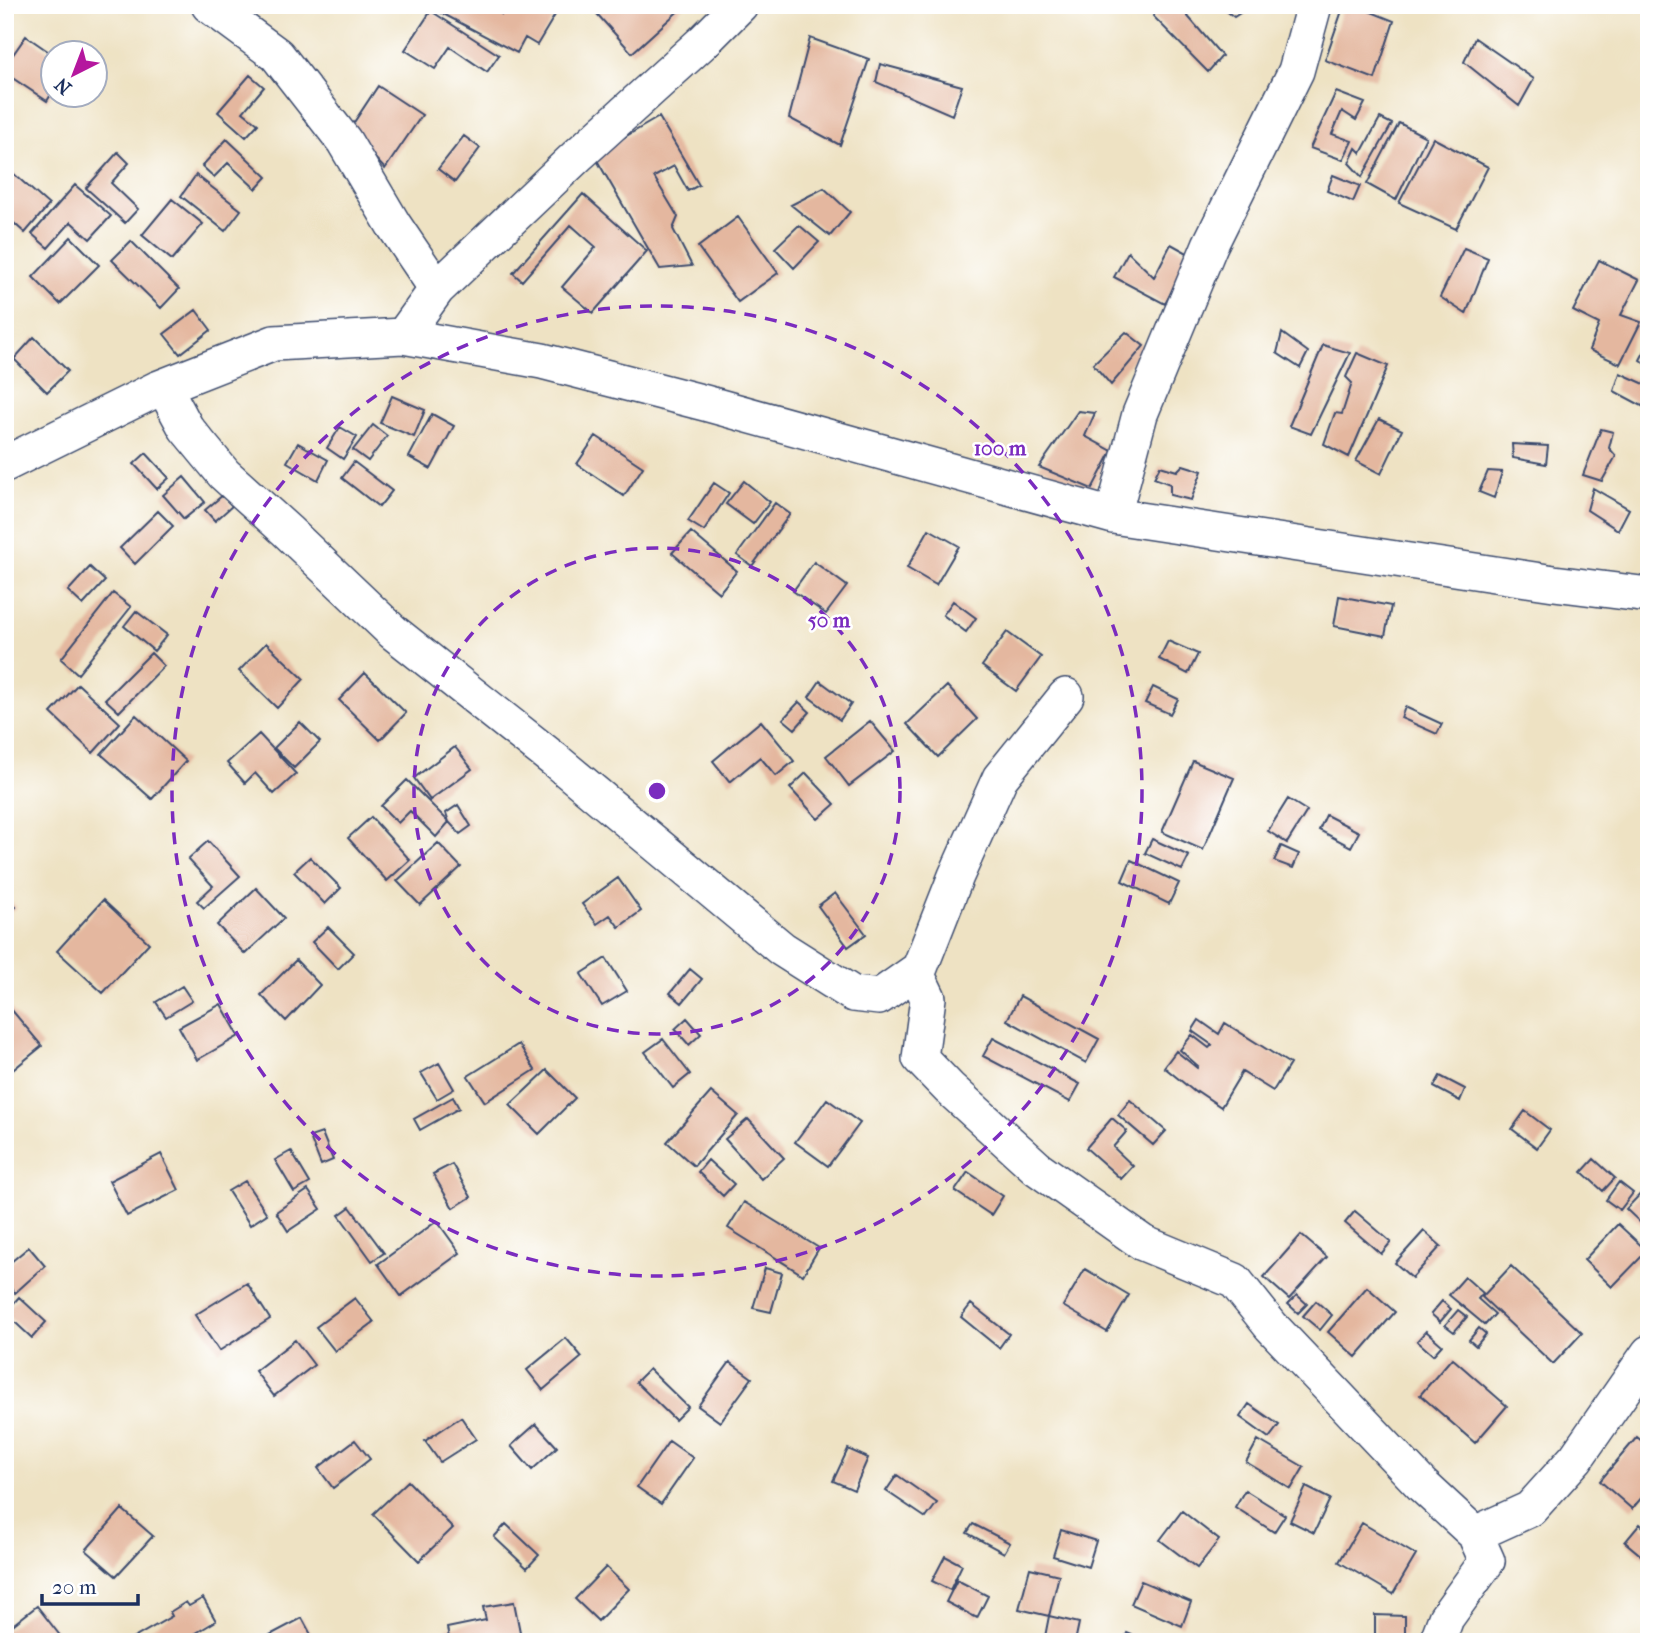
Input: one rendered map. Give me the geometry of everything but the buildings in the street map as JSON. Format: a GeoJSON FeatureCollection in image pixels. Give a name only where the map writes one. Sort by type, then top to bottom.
{"type":"FeatureCollection","features":[{"type":"Feature","properties":{"kind":"street"},"geometry":{"type":"LineString","coordinates":[[209,5],[277,55],[344,141],[393,224],[437,289]]}},
{"type":"Feature","properties":{"kind":"street"},"geometry":{"type":"LineString","coordinates":[[403,336],[437,289],[740,5]]}},
{"type":"Feature","properties":{"kind":"street"},"geometry":{"type":"LineString","coordinates":[[1113,516],[1140,414],[1210,245],[1296,71],[1312,5]]}},
{"type":"Feature","properties":{"kind":"street"},"geometry":{"type":"LineString","coordinates":[[5,464],[157,389],[274,343],[403,336],[542,361],[705,403],[1113,516],[1649,595]]}},
{"type":"Feature","properties":{"kind":"street"},"geometry":{"type":"LineString","coordinates":[[164,387],[186,428],[224,474],[393,632],[556,761],[782,949],[853,994],[879,997],[919,969]]}},
{"type":"Feature","properties":{"kind":"street"},"geometry":{"type":"LineString","coordinates":[[1066,696],[1000,779],[956,876],[917,975],[928,998],[920,1058],[1037,1168],[1143,1243],[1235,1282],[1271,1326],[1422,1485],[1475,1534],[1487,1561],[1446,1618],[1437,1642]]}},
{"type":"Feature","properties":{"kind":"street"},"geometry":{"type":"LineString","coordinates":[[1475,1534],[1530,1509],[1576,1458],[1649,1353]]}}]}
